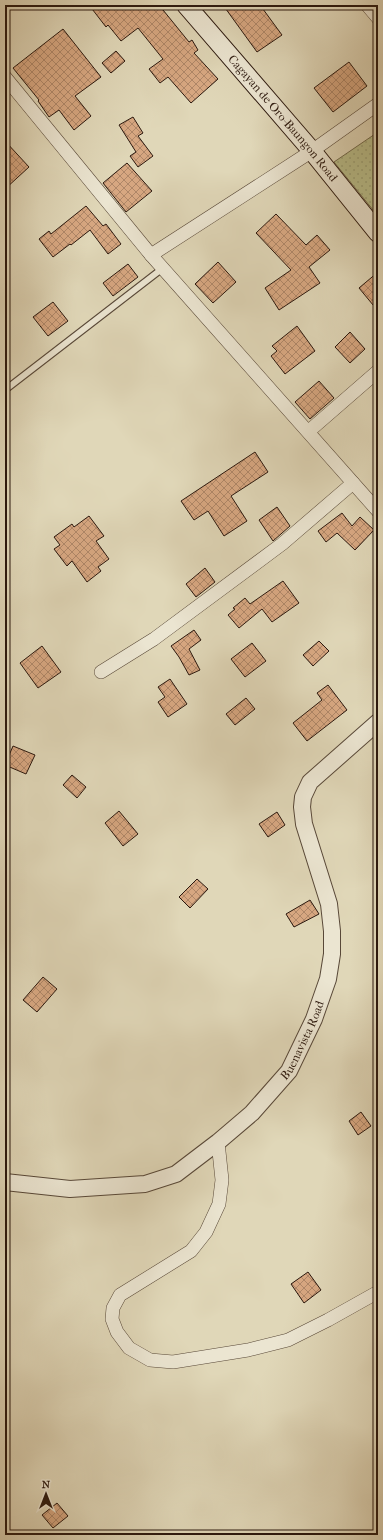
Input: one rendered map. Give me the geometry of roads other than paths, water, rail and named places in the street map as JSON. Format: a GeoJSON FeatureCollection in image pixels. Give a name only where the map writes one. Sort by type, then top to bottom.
{"type":"FeatureCollection","features":[{"type":"Feature","properties":{"kind":"main road","name":"Cagayan de Oro-Baungon Road"},"geometry":{"type":"LineString","coordinates":[[186,5],[312,151],[378,233]]}},
{"type":"Feature","properties":{"kind":"street"},"geometry":{"type":"LineString","coordinates":[[367,5],[378,18]]}},
{"type":"Feature","properties":{"kind":"street"},"geometry":{"type":"LineString","coordinates":[[5,77],[151,255],[378,511]]}},
{"type":"Feature","properties":{"kind":"street"},"geometry":{"type":"LineString","coordinates":[[151,255],[312,151],[378,104]]}},
{"type":"Feature","properties":{"kind":"street"},"geometry":{"type":"LineString","coordinates":[[308,431],[378,371]]}},
{"type":"Feature","properties":{"kind":"street"},"geometry":{"type":"LineString","coordinates":[[101,672],[154,639],[282,544],[352,483]]}},
{"type":"Feature","properties":{"kind":"street","name":"Buenavista Road"},"geometry":{"type":"LineString","coordinates":[[5,1182],[70,1189],[145,1184],[176,1174],[218,1142],[252,1113],[289,1071],[314,1019],[328,979],[332,954],[332,931],[329,904],[304,824],[302,808],[303,797],[310,782],[378,722]]}},
{"type":"Feature","properties":{"kind":"street"},"geometry":{"type":"LineString","coordinates":[[218,1142],[222,1180],[218,1204],[206,1232],[190,1251],[120,1295],[113,1308],[112,1319],[117,1332],[130,1348],[150,1360],[173,1362],[248,1350],[288,1340],[378,1292]]}},
{"type":"Feature","properties":{"kind":"lane"},"geometry":{"type":"LineString","coordinates":[[5,390],[163,268]]}}]}
